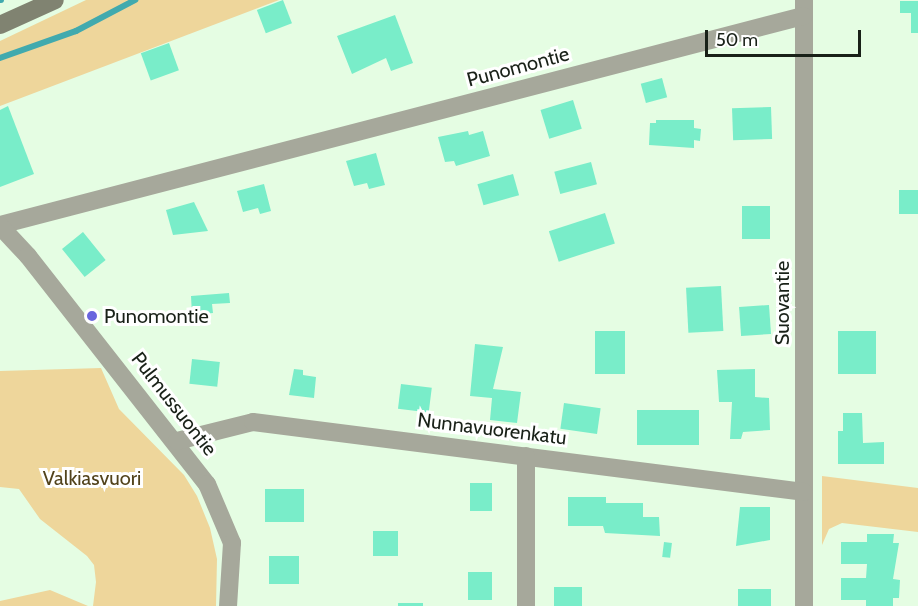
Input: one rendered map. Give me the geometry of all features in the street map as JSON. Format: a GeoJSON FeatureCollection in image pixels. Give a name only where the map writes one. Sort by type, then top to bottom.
{"type":"FeatureCollection","features":[{"type":"Feature","properties":{"kind":"main road"},"geometry":{"type":"LineString","coordinates":[[0,25],[55,0]]}},
{"type":"Feature","properties":{"kind":"street","name":"Punomontie"},"geometry":{"type":"LineString","coordinates":[[0,225],[803,8]]}},
{"type":"Feature","properties":{"kind":"street","name":"Suovantie"},"geometry":{"type":"LineString","coordinates":[[803,8],[804,606]]}},
{"type":"Feature","properties":{"kind":"street","name":"Pulmussuontie"},"geometry":{"type":"LineString","coordinates":[[0,225],[177,441],[207,484],[225,521],[234,559],[228,606]]}},
{"type":"Feature","properties":{"kind":"street","name":"Nunnavuorenkatu"},"geometry":{"type":"LineString","coordinates":[[177,441],[253,422],[804,492]]}},
{"type":"Feature","properties":{"kind":"street"},"geometry":{"type":"LineString","coordinates":[[526,456],[526,606]]}},
{"type":"Feature","properties":{"kind":"green space"},"geometry":{"type":"Polygon","coordinates":[[[86,0],[279,0],[0,106],[0,41],[86,0]]]}},
{"type":"Feature","properties":{"kind":"green space","name":"Valkiasvuori"},"geometry":{"type":"Polygon","coordinates":[[[101,368],[119,409],[184,475],[197,496],[210,528],[217,559],[216,606],[93,606],[96,582],[94,565],[87,556],[40,519],[19,489],[0,487],[0,371],[101,368]]]}},
{"type":"Feature","properties":{"kind":"green space"},"geometry":{"type":"Polygon","coordinates":[[[822,476],[918,488],[918,532],[842,523],[829,529],[822,545],[822,476]]]}},
{"type":"Feature","properties":{"kind":"green space"},"geometry":{"type":"Polygon","coordinates":[[[50,590],[88,606],[0,606],[0,601],[50,590]]]}},
{"type":"Feature","properties":{"kind":"building"},"geometry":{"type":"Polygon","coordinates":[[[283,0],[292,23],[266,33],[257,10],[283,0]]]}},
{"type":"Feature","properties":{"kind":"building"},"geometry":{"type":"Polygon","coordinates":[[[900,1],[918,1],[918,33],[911,33],[911,13],[900,13],[900,1]]]}},
{"type":"Feature","properties":{"kind":"building"},"geometry":{"type":"Polygon","coordinates":[[[395,15],[413,63],[391,71],[386,58],[352,74],[337,36],[395,15]]]}},
{"type":"Feature","properties":{"kind":"building"},"geometry":{"type":"Polygon","coordinates":[[[169,43],[179,70],[151,81],[141,53],[169,43]]]}},
{"type":"Feature","properties":{"kind":"building"},"geometry":{"type":"Polygon","coordinates":[[[662,78],[667,97],[646,103],[641,84],[662,78]]]}},
{"type":"Feature","properties":{"kind":"building"},"geometry":{"type":"Polygon","coordinates":[[[573,100],[582,129],[549,139],[540,110],[573,100]]]}},
{"type":"Feature","properties":{"kind":"building"},"geometry":{"type":"Polygon","coordinates":[[[8,106],[34,174],[0,187],[0,110],[8,106]]]}},
{"type":"Feature","properties":{"kind":"building"},"geometry":{"type":"Polygon","coordinates":[[[771,107],[772,139],[733,140],[732,108],[771,107]]]}},
{"type":"Feature","properties":{"kind":"building"},"geometry":{"type":"Polygon","coordinates":[[[656,120],[694,120],[694,128],[701,129],[700,141],[694,140],[694,148],[649,145],[650,123],[656,123],[656,120]]]}},
{"type":"Feature","properties":{"kind":"building"},"geometry":{"type":"Polygon","coordinates":[[[468,131],[469,135],[483,131],[490,156],[456,166],[454,161],[445,162],[438,137],[468,131]]]}},
{"type":"Feature","properties":{"kind":"building"},"geometry":{"type":"Polygon","coordinates":[[[376,153],[385,185],[369,189],[367,183],[354,186],[346,161],[376,153]]]}},
{"type":"Feature","properties":{"kind":"building"},"geometry":{"type":"Polygon","coordinates":[[[591,162],[597,184],[560,194],[554,172],[591,162]]]}},
{"type":"Feature","properties":{"kind":"building"},"geometry":{"type":"Polygon","coordinates":[[[513,174],[519,195],[483,205],[477,184],[513,174]]]}},
{"type":"Feature","properties":{"kind":"building"},"geometry":{"type":"Polygon","coordinates":[[[264,184],[271,211],[260,214],[258,208],[243,212],[237,191],[264,184]]]}},
{"type":"Feature","properties":{"kind":"building"},"geometry":{"type":"Polygon","coordinates":[[[899,190],[918,190],[918,214],[899,214],[899,190]]]}},
{"type":"Feature","properties":{"kind":"building"},"geometry":{"type":"Polygon","coordinates":[[[194,202],[208,231],[173,235],[166,210],[194,202]]]}},
{"type":"Feature","properties":{"kind":"building"},"geometry":{"type":"Polygon","coordinates":[[[742,206],[770,206],[770,239],[742,239],[742,206]]]}},
{"type":"Feature","properties":{"kind":"building"},"geometry":{"type":"Polygon","coordinates":[[[605,213],[615,243],[559,262],[549,231],[605,213]]]}},
{"type":"Feature","properties":{"kind":"building"},"geometry":{"type":"Polygon","coordinates":[[[83,232],[106,260],[85,277],[62,249],[83,232]]]}},
{"type":"Feature","properties":{"kind":"building"},"geometry":{"type":"Polygon","coordinates":[[[721,286],[723,331],[688,333],[686,288],[721,286]]]}},
{"type":"Feature","properties":{"kind":"building"},"geometry":{"type":"Polygon","coordinates":[[[229,293],[230,303],[212,304],[213,313],[192,315],[191,296],[229,293]]]}},
{"type":"Feature","properties":{"kind":"building"},"geometry":{"type":"Polygon","coordinates":[[[769,305],[771,334],[741,336],[739,307],[769,305]]]}},
{"type":"Feature","properties":{"kind":"building"},"geometry":{"type":"Polygon","coordinates":[[[595,331],[625,331],[625,374],[595,374],[595,331]]]}},
{"type":"Feature","properties":{"kind":"building"},"geometry":{"type":"Polygon","coordinates":[[[838,331],[876,331],[876,374],[838,374],[838,331]]]}},
{"type":"Feature","properties":{"kind":"building"},"geometry":{"type":"Polygon","coordinates":[[[475,344],[503,347],[493,389],[521,392],[517,423],[490,420],[492,398],[470,396],[475,344]]]}},
{"type":"Feature","properties":{"kind":"building"},"geometry":{"type":"Polygon","coordinates":[[[192,359],[220,362],[217,387],[189,384],[192,359]]]}},
{"type":"Feature","properties":{"kind":"building"},"geometry":{"type":"Polygon","coordinates":[[[294,369],[303,370],[303,375],[316,377],[314,398],[289,395],[294,369]]]}},
{"type":"Feature","properties":{"kind":"building"},"geometry":{"type":"Polygon","coordinates":[[[755,369],[755,397],[769,398],[770,430],[743,432],[741,439],[730,439],[732,402],[719,402],[717,370],[755,369]]]}},
{"type":"Feature","properties":{"kind":"building"},"geometry":{"type":"Polygon","coordinates":[[[401,384],[432,388],[429,413],[398,409],[401,384]]]}},
{"type":"Feature","properties":{"kind":"building"},"geometry":{"type":"Polygon","coordinates":[[[564,403],[601,408],[597,434],[560,429],[564,403]]]}},
{"type":"Feature","properties":{"kind":"building"},"geometry":{"type":"Polygon","coordinates":[[[637,410],[699,410],[699,445],[637,445],[637,410]]]}},
{"type":"Feature","properties":{"kind":"building"},"geometry":{"type":"Polygon","coordinates":[[[843,413],[862,413],[863,443],[884,442],[884,464],[838,464],[838,431],[843,431],[843,413]]]}},
{"type":"Feature","properties":{"kind":"building"},"geometry":{"type":"Polygon","coordinates":[[[470,483],[492,483],[492,511],[470,511],[470,483]]]}},
{"type":"Feature","properties":{"kind":"building"},"geometry":{"type":"Polygon","coordinates":[[[265,489],[304,489],[304,522],[265,522],[265,489]]]}},
{"type":"Feature","properties":{"kind":"building"},"geometry":{"type":"Polygon","coordinates":[[[568,497],[606,497],[606,503],[643,503],[643,517],[659,517],[660,536],[605,533],[603,526],[568,526],[568,497]]]}},
{"type":"Feature","properties":{"kind":"building"},"geometry":{"type":"Polygon","coordinates":[[[740,507],[770,507],[770,540],[736,546],[740,507]]]}},
{"type":"Feature","properties":{"kind":"building"},"geometry":{"type":"Polygon","coordinates":[[[373,531],[398,531],[398,556],[373,556],[373,531]]]}},
{"type":"Feature","properties":{"kind":"building"},"geometry":{"type":"Polygon","coordinates":[[[867,534],[894,534],[893,543],[899,543],[893,579],[900,580],[899,598],[893,598],[893,606],[866,606],[866,600],[841,600],[841,578],[866,578],[867,564],[841,564],[841,542],[867,542],[867,534]]]}},
{"type":"Feature","properties":{"kind":"building"},"geometry":{"type":"Polygon","coordinates":[[[664,542],[672,543],[670,558],[662,557],[664,542]]]}},
{"type":"Feature","properties":{"kind":"building"},"geometry":{"type":"Polygon","coordinates":[[[269,556],[299,556],[299,584],[269,584],[269,556]]]}},
{"type":"Feature","properties":{"kind":"building"},"geometry":{"type":"Polygon","coordinates":[[[468,572],[492,572],[492,600],[468,600],[468,572]]]}},
{"type":"Feature","properties":{"kind":"building"},"geometry":{"type":"Polygon","coordinates":[[[554,587],[582,587],[582,606],[554,606],[554,587]]]}},
{"type":"Feature","properties":{"kind":"building"},"geometry":{"type":"Polygon","coordinates":[[[738,589],[771,589],[771,606],[738,606],[738,589]]]}},
{"type":"Feature","properties":{"kind":"building"},"geometry":{"type":"Polygon","coordinates":[[[398,603],[423,603],[423,606],[398,606],[398,603]]]}},
{"type":"Feature","properties":{"kind":"waterway"},"geometry":{"type":"LineString","coordinates":[[0,58],[76,31],[135,0]]}},
{"type":"Feature","properties":{"kind":"place","name":"Punomontie"},"geometry":{"type":"Point","coordinates":[92,316]}}]}
